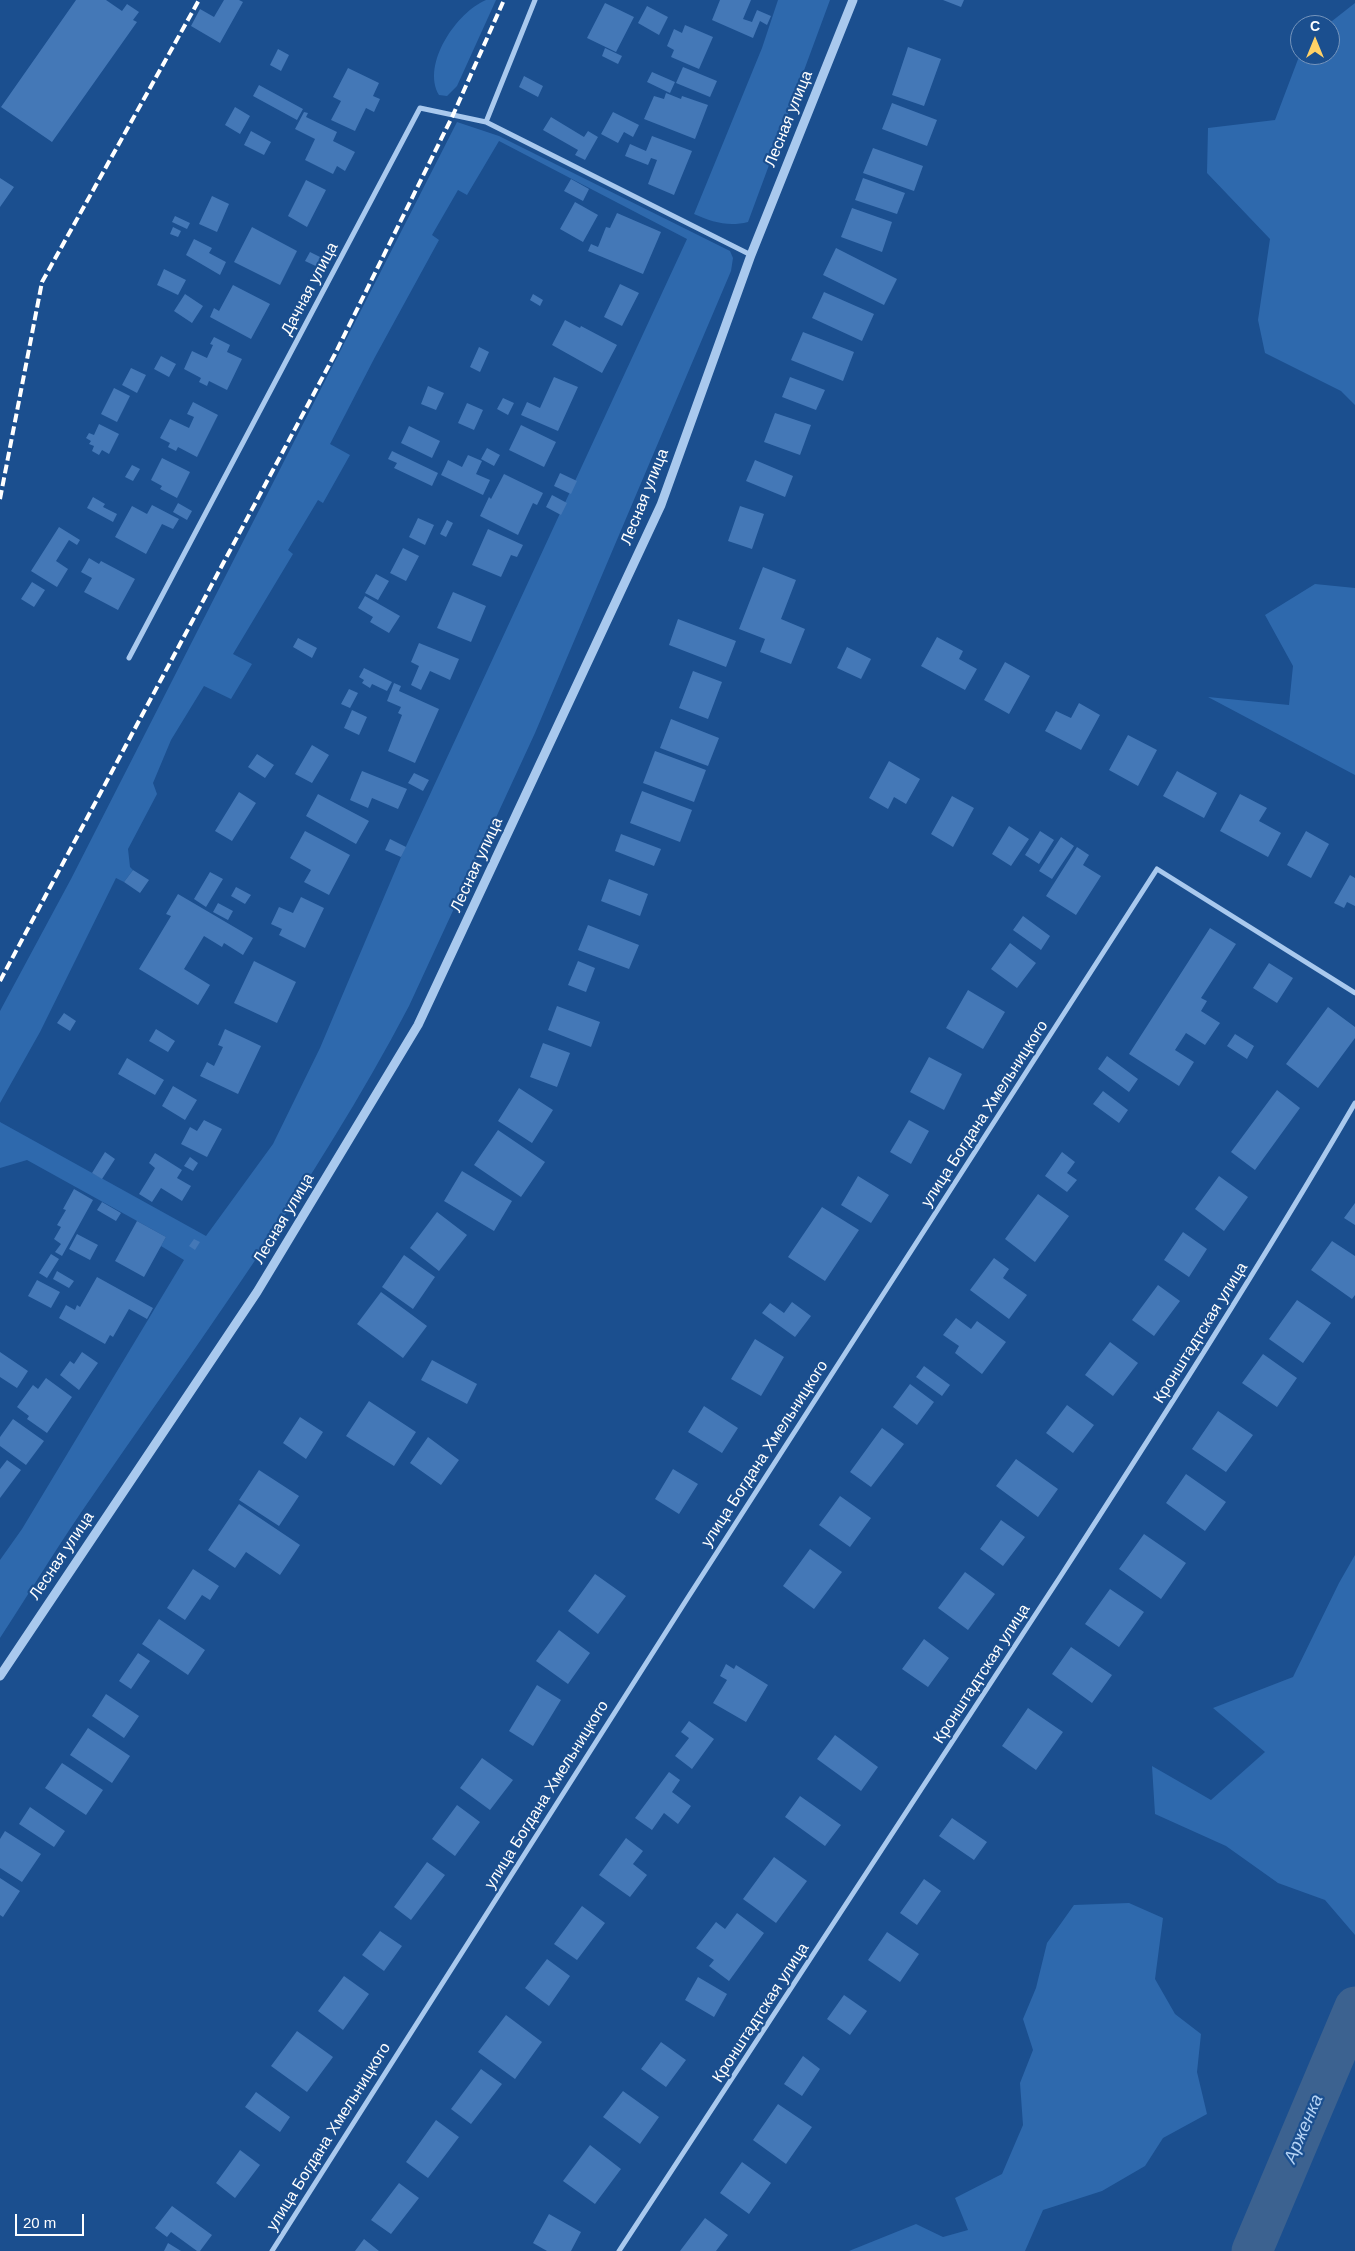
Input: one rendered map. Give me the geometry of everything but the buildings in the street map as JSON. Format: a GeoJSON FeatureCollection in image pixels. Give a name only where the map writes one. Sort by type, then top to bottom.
{"type":"FeatureCollection","features":[{"type":"Feature","properties":{"kind":"street"},"geometry":{"type":"LineString","coordinates":[[535,0],[486,122],[751,254]]}},
{"type":"Feature","properties":{"kind":"street","name":"Лесная улица"},"geometry":{"type":"LineString","coordinates":[[0,1676],[257,1292],[418,1026],[661,505],[751,254],[853,0]]}},
{"type":"Feature","properties":{"kind":"street","name":"Дачная улица"},"geometry":{"type":"LineString","coordinates":[[129,658],[420,108],[486,122]]}},
{"type":"Feature","properties":{"kind":"street","name":"улица Богдана Хмельницкого"},"geometry":{"type":"LineString","coordinates":[[272,2251],[676,1615],[1157,869],[1355,993]]}},
{"type":"Feature","properties":{"kind":"street","name":"Кронштадтская улица"},"geometry":{"type":"LineString","coordinates":[[619,2251],[948,1751],[1184,1384],[1295,1207],[1355,1103]]}},
{"type":"Feature","properties":{"kind":"shaded area"},"geometry":{"type":"Polygon","coordinates":[[[486,0],[496,0],[457,86],[447,96],[439,95],[435,83],[438,54],[454,27],[475,6],[486,0]]]}},
{"type":"Feature","properties":{"kind":"shaded area"},"geometry":{"type":"Polygon","coordinates":[[[778,0],[830,0],[748,222],[727,224],[714,221],[694,214],[762,48],[778,0]]]}},
{"type":"Feature","properties":{"kind":"shaded area"},"geometry":{"type":"Polygon","coordinates":[[[1355,3],[1355,405],[1341,391],[1265,353],[1258,320],[1270,239],[1207,173],[1208,128],[1275,120],[1296,65],[1340,65],[1340,15],[1355,3]]]}},
{"type":"Feature","properties":{"kind":"shaded area"},"geometry":{"type":"Polygon","coordinates":[[[457,122],[499,136],[730,251],[733,258],[731,271],[535,733],[409,1006],[373,1072],[294,1202],[59,1545],[0,1638],[0,1560],[22,1529],[184,1260],[161,1246],[166,1237],[27,1160],[0,1168],[0,1122],[206,1236],[273,1144],[320,1048],[401,857],[687,239],[499,141],[467,195],[458,190],[432,235],[439,240],[330,444],[350,455],[323,503],[318,500],[288,550],[293,554],[233,654],[252,664],[231,699],[204,686],[171,740],[153,783],[157,794],[128,849],[130,867],[133,870],[124,882],[116,878],[40,1032],[0,1103],[0,1011],[71,879],[457,122]]]}},
{"type":"Feature","properties":{"kind":"shaded area"},"geometry":{"type":"Polygon","coordinates":[[[1315,584],[1355,588],[1355,775],[1208,697],[1289,705],[1293,666],[1265,615],[1315,584]]]}},
{"type":"Feature","properties":{"kind":"shaded area"},"geometry":{"type":"Polygon","coordinates":[[[1355,1555],[1355,1935],[1325,1900],[1278,1883],[1226,1846],[1155,1814],[1152,1766],[1211,1800],[1265,1752],[1213,1708],[1293,1677],[1339,1583],[1355,1555]]]}},
{"type":"Feature","properties":{"kind":"shaded area"},"geometry":{"type":"Polygon","coordinates":[[[1129,1903],[1163,1918],[1155,1979],[1175,2014],[1201,2034],[1197,2072],[1207,2114],[1163,2138],[1145,2166],[1102,2191],[1043,2210],[1025,2251],[849,2251],[916,2224],[943,2237],[968,2230],[955,2198],[1002,2174],[1023,2125],[1020,2083],[1033,2050],[1023,2019],[1036,1988],[1047,1943],[1074,1905],[1129,1903]]]}},
{"type":"Feature","properties":{"kind":"waterway","name":"Арженка"},"geometry":{"type":"LineString","coordinates":[[1252,2251],[1355,2007]]}},
{"type":"Feature","properties":{"kind":"railway"},"geometry":{"type":"LineString","coordinates":[[0,499],[42,282],[199,0]]}},
{"type":"Feature","properties":{"kind":"railway"},"geometry":{"type":"LineString","coordinates":[[0,981],[335,354],[453,115],[504,0]]}}]}
